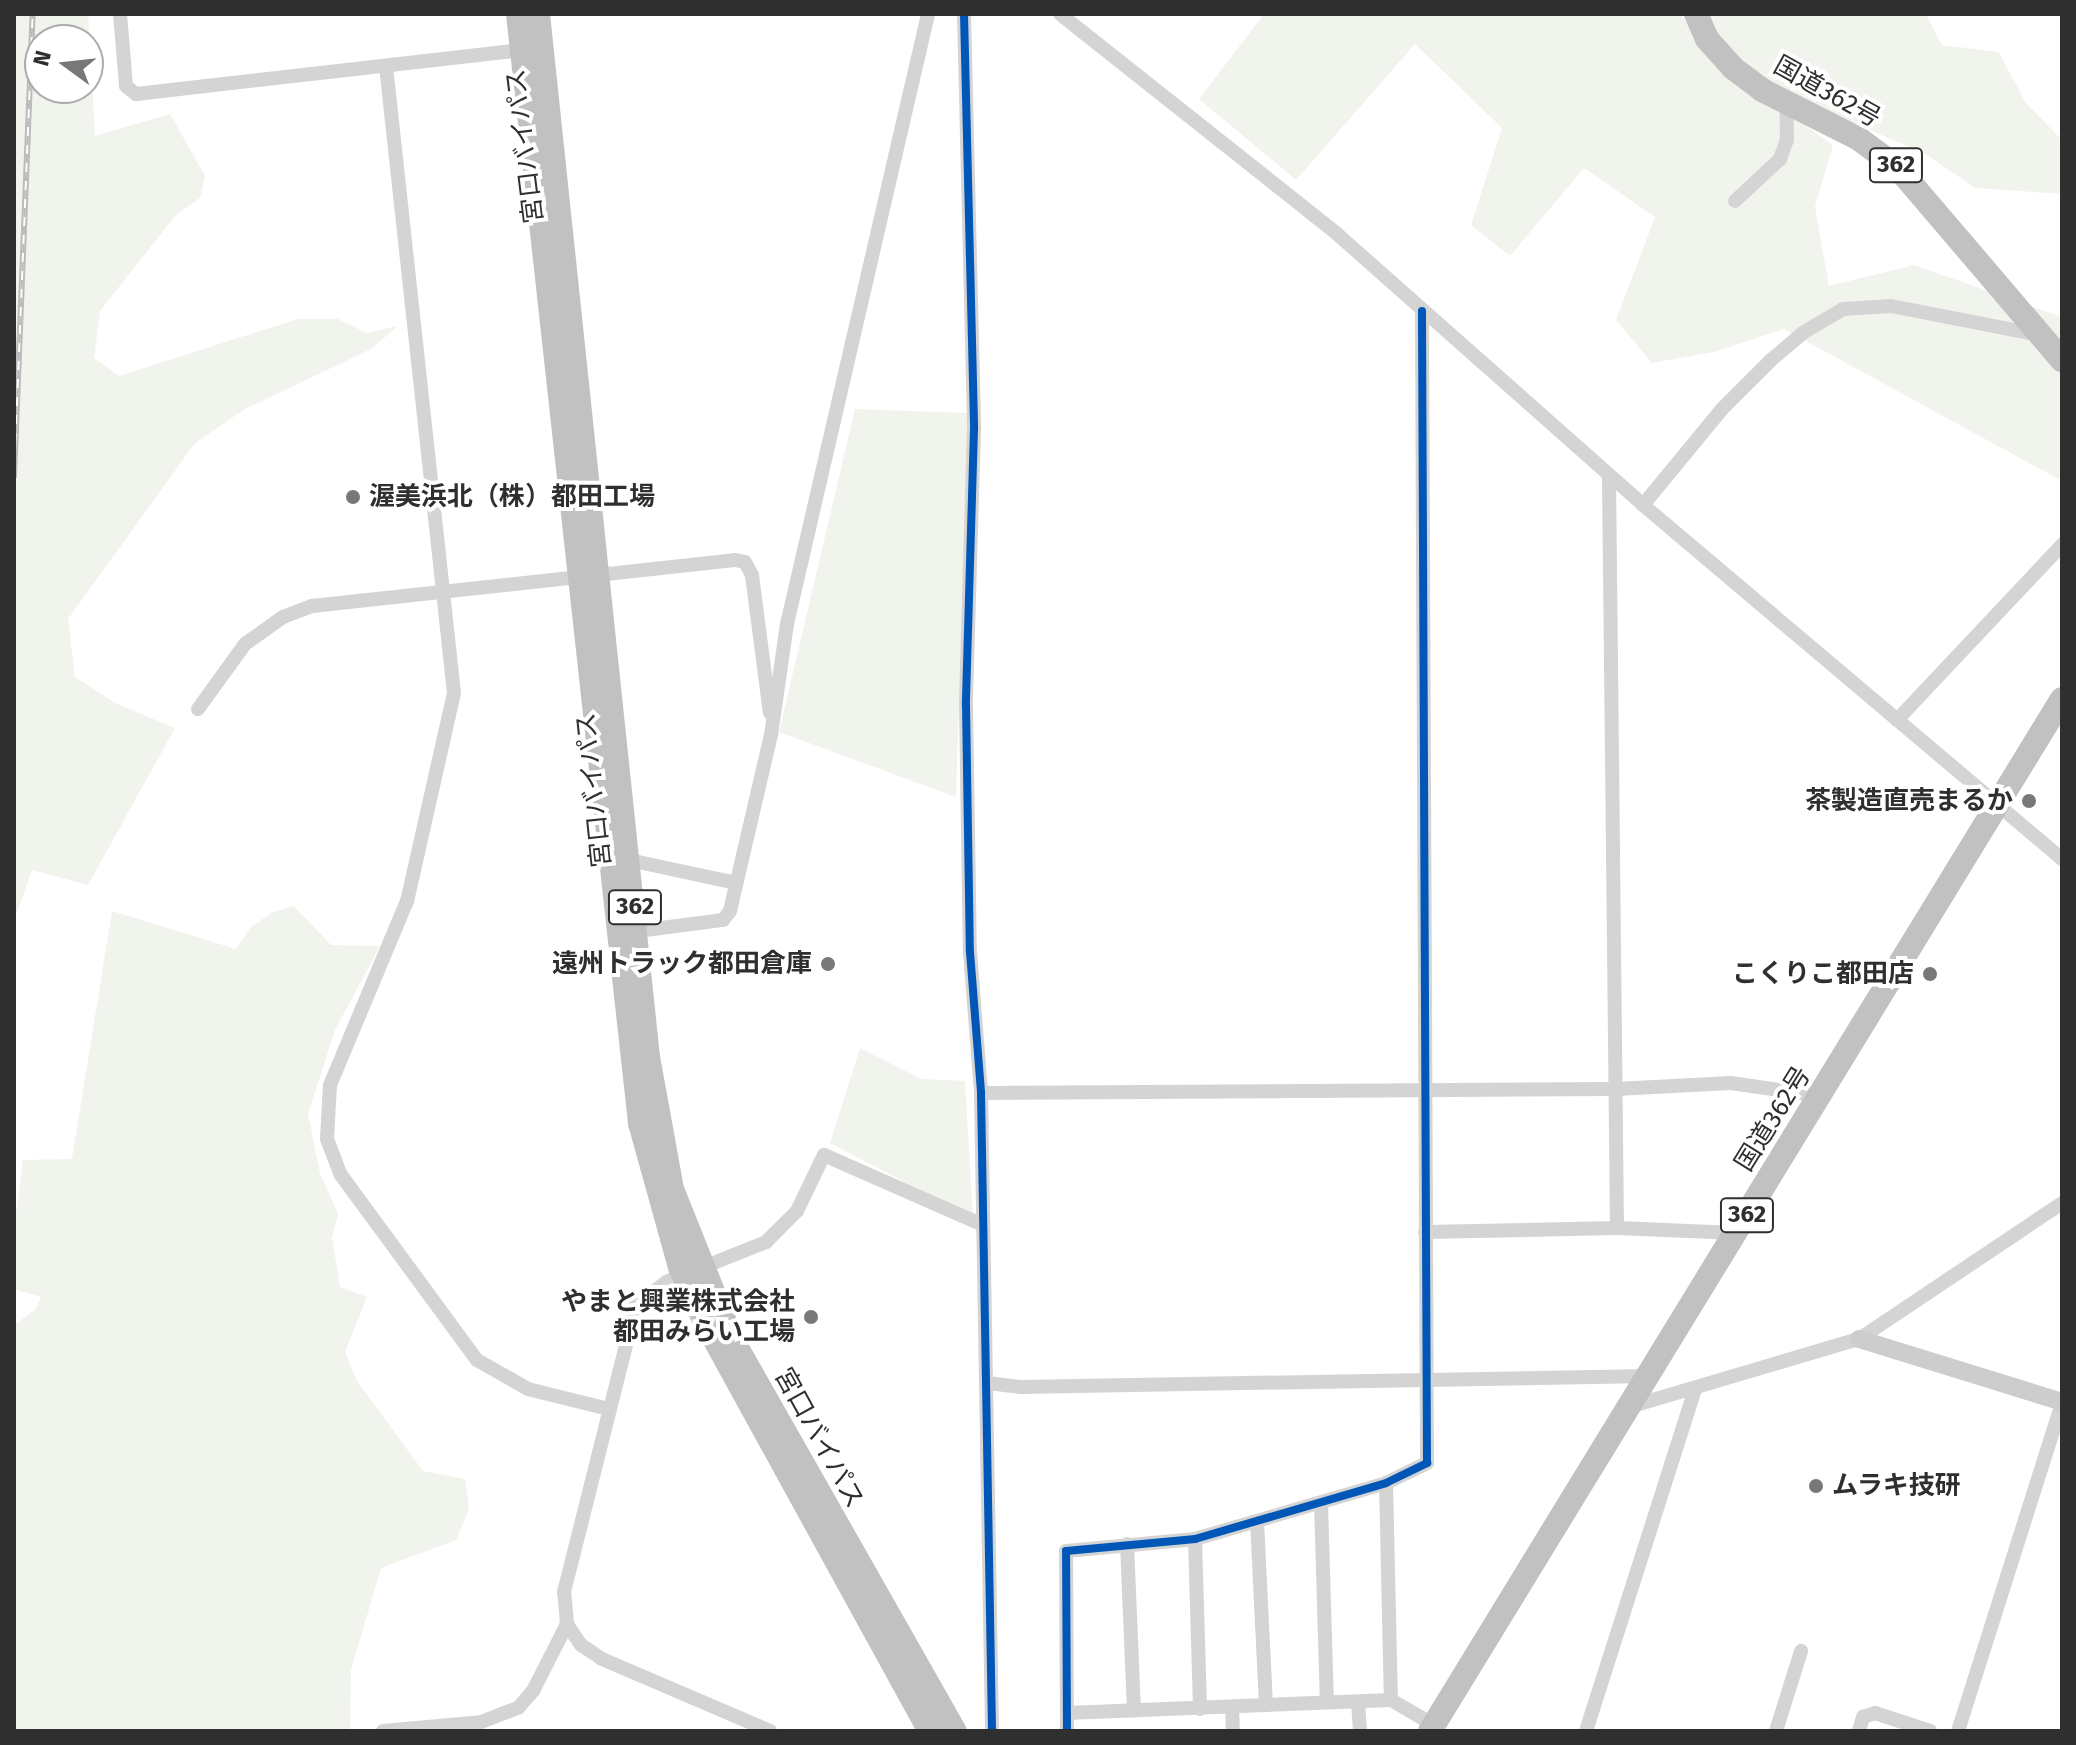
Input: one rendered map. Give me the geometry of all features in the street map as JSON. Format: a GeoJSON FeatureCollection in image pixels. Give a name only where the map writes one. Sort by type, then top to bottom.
{"type":"FeatureCollection","features":[{"type":"Feature","properties":{"kind":"highway","name":"宮口バイパス"},"geometry":{"type":"LineString","coordinates":[[518,14],[588,576],[638,931],[650,1067],[666,1162],[692,1270],[955,1731]]}},
{"type":"Feature","properties":{"kind":"highway","name":"宮口バイパス"},"geometry":{"type":"LineString","coordinates":[[538,14],[640,1123],[733,1381],[930,1731]]}},
{"type":"Feature","properties":{"kind":"highway","name":"国道362号"},"geometry":{"type":"LineString","coordinates":[[1696,14],[1707,39],[1733,68],[1786,101],[1859,139],[1897,167],[2062,360]]}},
{"type":"Feature","properties":{"kind":"highway","name":"国道362号"},"geometry":{"type":"LineString","coordinates":[[1432,1728],[2062,699]]}},
{"type":"Feature","properties":{"kind":"street"},"geometry":{"type":"LineString","coordinates":[[120,14],[126,86],[136,94],[522,50]]}},
{"type":"Feature","properties":{"kind":"street"},"geometry":{"type":"LineString","coordinates":[[638,931],[723,920],[736,883],[772,730],[787,624],[928,14]]}},
{"type":"Feature","properties":{"kind":"street"},"geometry":{"type":"LineString","coordinates":[[964,14],[970,103],[965,185],[974,429],[968,808],[970,952],[981,1093],[992,1731]]}},
{"type":"Feature","properties":{"kind":"street"},"geometry":{"type":"LineString","coordinates":[[1060,14],[1336,233],[1643,505],[1806,655],[1897,720],[2062,859]]}},
{"type":"Feature","properties":{"kind":"street"},"geometry":{"type":"LineString","coordinates":[[386,66],[454,693],[407,901],[330,1085],[327,1139],[341,1175],[477,1360],[528,1389],[609,1409]]}},
{"type":"Feature","properties":{"kind":"street"},"geometry":{"type":"LineString","coordinates":[[1735,201],[1780,159],[1787,140],[1786,101]]}},
{"type":"Feature","properties":{"kind":"street"},"geometry":{"type":"LineString","coordinates":[[1643,505],[1722,409],[1771,360],[1804,332],[1843,309],[1891,306],[2041,335]]}},
{"type":"Feature","properties":{"kind":"street"},"geometry":{"type":"LineString","coordinates":[[1067,1731],[1066,1551],[1195,1539],[1386,1483],[1427,1463],[1422,311]]}},
{"type":"Feature","properties":{"kind":"street"},"geometry":{"type":"LineString","coordinates":[[1609,476],[1617,1228]]}},
{"type":"Feature","properties":{"kind":"street"},"geometry":{"type":"LineString","coordinates":[[1897,720],[2062,545]]}},
{"type":"Feature","properties":{"kind":"street"},"geometry":{"type":"LineString","coordinates":[[198,709],[230,659],[283,617],[326,603],[442,589],[745,562],[752,575],[772,730]]}},
{"type":"Feature","properties":{"kind":"street"},"geometry":{"type":"LineString","coordinates":[[629,860],[736,883]]}},
{"type":"Feature","properties":{"kind":"street"},"geometry":{"type":"LineString","coordinates":[[981,1093],[1616,1089],[1731,1083],[1820,1096]]}},
{"type":"Feature","properties":{"kind":"street"},"geometry":{"type":"LineString","coordinates":[[770,1731],[602,1659],[581,1645],[567,1624],[564,1592],[636,1305],[648,1291],[692,1270],[753,1250],[778,1232],[797,1211],[824,1155],[983,1225]]}},
{"type":"Feature","properties":{"kind":"street"},"geometry":{"type":"LineString","coordinates":[[1628,1407],[1695,1390],[1859,1339],[2062,1203]]}},
{"type":"Feature","properties":{"kind":"street"},"geometry":{"type":"LineString","coordinates":[[1425,1232],[1617,1228],[1736,1233]]}},
{"type":"Feature","properties":{"kind":"street"},"geometry":{"type":"LineString","coordinates":[[1859,1339],[2062,1402],[1958,1731]]}},
{"type":"Feature","properties":{"kind":"street"},"geometry":{"type":"LineString","coordinates":[[988,1383],[1021,1387],[1426,1377],[1650,1376]]}},
{"type":"Feature","properties":{"kind":"street"},"geometry":{"type":"LineString","coordinates":[[1586,1731],[1695,1390]]}},
{"type":"Feature","properties":{"kind":"street"},"geometry":{"type":"LineString","coordinates":[[1386,1483],[1391,1700]]}},
{"type":"Feature","properties":{"kind":"street"},"geometry":{"type":"LineString","coordinates":[[1321,1503],[1327,1702]]}},
{"type":"Feature","properties":{"kind":"street"},"geometry":{"type":"LineString","coordinates":[[1257,1521],[1266,1705]]}},
{"type":"Feature","properties":{"kind":"street"},"geometry":{"type":"LineString","coordinates":[[1195,1539],[1200,1709]]}},
{"type":"Feature","properties":{"kind":"street"},"geometry":{"type":"LineString","coordinates":[[1127,1544],[1134,1711]]}},
{"type":"Feature","properties":{"kind":"street"},"geometry":{"type":"LineString","coordinates":[[383,1731],[481,1722],[518,1708],[533,1691],[567,1624]]}},
{"type":"Feature","properties":{"kind":"street"},"geometry":{"type":"LineString","coordinates":[[1776,1731],[1801,1651]]}},
{"type":"Feature","properties":{"kind":"street"},"geometry":{"type":"LineString","coordinates":[[1067,1713],[1391,1700],[1432,1728]]}},
{"type":"Feature","properties":{"kind":"street"},"geometry":{"type":"LineString","coordinates":[[1358,1702],[1360,1731]]}},
{"type":"Feature","properties":{"kind":"street"},"geometry":{"type":"LineString","coordinates":[[1232,1707],[1233,1731]]}},
{"type":"Feature","properties":{"kind":"street"},"geometry":{"type":"LineString","coordinates":[[1859,1731],[1863,1717],[1875,1713],[1930,1731]]}},
{"type":"Feature","properties":{"kind":"shaded area"},"geometry":{"type":"Polygon","coordinates":[[[14,14],[88,14],[89,24],[24,24],[24,104],[93,104],[95,136],[170,114],[205,176],[200,198],[175,216],[100,311],[94,358],[119,376],[298,319],[338,319],[367,333],[398,326],[371,349],[245,409],[195,443],[68,619],[75,677],[117,704],[175,728],[88,885],[32,870],[14,921],[14,14]]]}},
{"type":"Feature","properties":{"kind":"shaded area"},"geometry":{"type":"Polygon","coordinates":[[[1264,14],[1680,14],[1715,62],[1833,145],[1815,207],[1829,286],[1914,265],[2062,317],[2062,481],[1784,329],[1714,352],[1652,363],[1616,320],[1655,217],[1584,168],[1510,256],[1471,225],[1502,128],[1415,44],[1296,180],[1199,99],[1264,14]]]}},
{"type":"Feature","properties":{"kind":"shaded area"},"geometry":{"type":"Polygon","coordinates":[[[1710,14],[1926,14],[1942,45],[1999,52],[2025,102],[2062,140],[2062,194],[1975,188],[1927,155],[1800,99],[1744,65],[1711,29],[1710,14]]]}},
{"type":"Feature","properties":{"kind":"shaded area"},"geometry":{"type":"Polygon","coordinates":[[[855,409],[968,413],[956,797],[779,732],[855,409]]]}},
{"type":"Feature","properties":{"kind":"shaded area"},"geometry":{"type":"Polygon","coordinates":[[[294,906],[331,945],[380,946],[335,1030],[308,1114],[320,1173],[338,1214],[332,1238],[340,1287],[367,1297],[345,1352],[357,1381],[423,1471],[465,1479],[469,1509],[456,1540],[381,1568],[351,1670],[350,1731],[14,1731],[14,1325],[35,1310],[41,1297],[14,1289],[14,1229],[23,1160],[72,1159],[112,911],[236,949],[250,928],[271,913],[294,906]]]}},
{"type":"Feature","properties":{"kind":"shaded area"},"geometry":{"type":"Polygon","coordinates":[[[860,1048],[921,1079],[965,1081],[973,1218],[830,1143],[860,1048]]]}},
{"type":"Feature","properties":{"kind":"railway"},"geometry":{"type":"LineString","coordinates":[[14,478],[33,14]]}},
{"type":"Feature","properties":{"kind":"cycle path"},"geometry":{"type":"LineString","coordinates":[[964,14],[974,429],[966,705],[970,952],[981,1093],[992,1731]]}},
{"type":"Feature","properties":{"kind":"cycle path"},"geometry":{"type":"LineString","coordinates":[[1067,1731],[1066,1551],[1195,1539],[1386,1483],[1427,1463],[1422,311]]}},
{"type":"Feature","properties":{"kind":"place","name":"渥美浜北（株）都田工場"},"geometry":{"type":"Point","coordinates":[353,497]}},
{"type":"Feature","properties":{"kind":"place","name":"茶製造直売まるか"},"geometry":{"type":"Point","coordinates":[2029,801]}},
{"type":"Feature","properties":{"kind":"place","name":"遠州トラック都田倉庫"},"geometry":{"type":"Point","coordinates":[828,964]}},
{"type":"Feature","properties":{"kind":"place","name":"こくりこ都田店"},"geometry":{"type":"Point","coordinates":[1930,974]}},
{"type":"Feature","properties":{"kind":"place","name":"やまと興業株式会社 都田みらい工場"},"geometry":{"type":"Point","coordinates":[811,1317]}},
{"type":"Feature","properties":{"kind":"place","name":"ムラキ技研"},"geometry":{"type":"Point","coordinates":[1816,1486]}}]}
